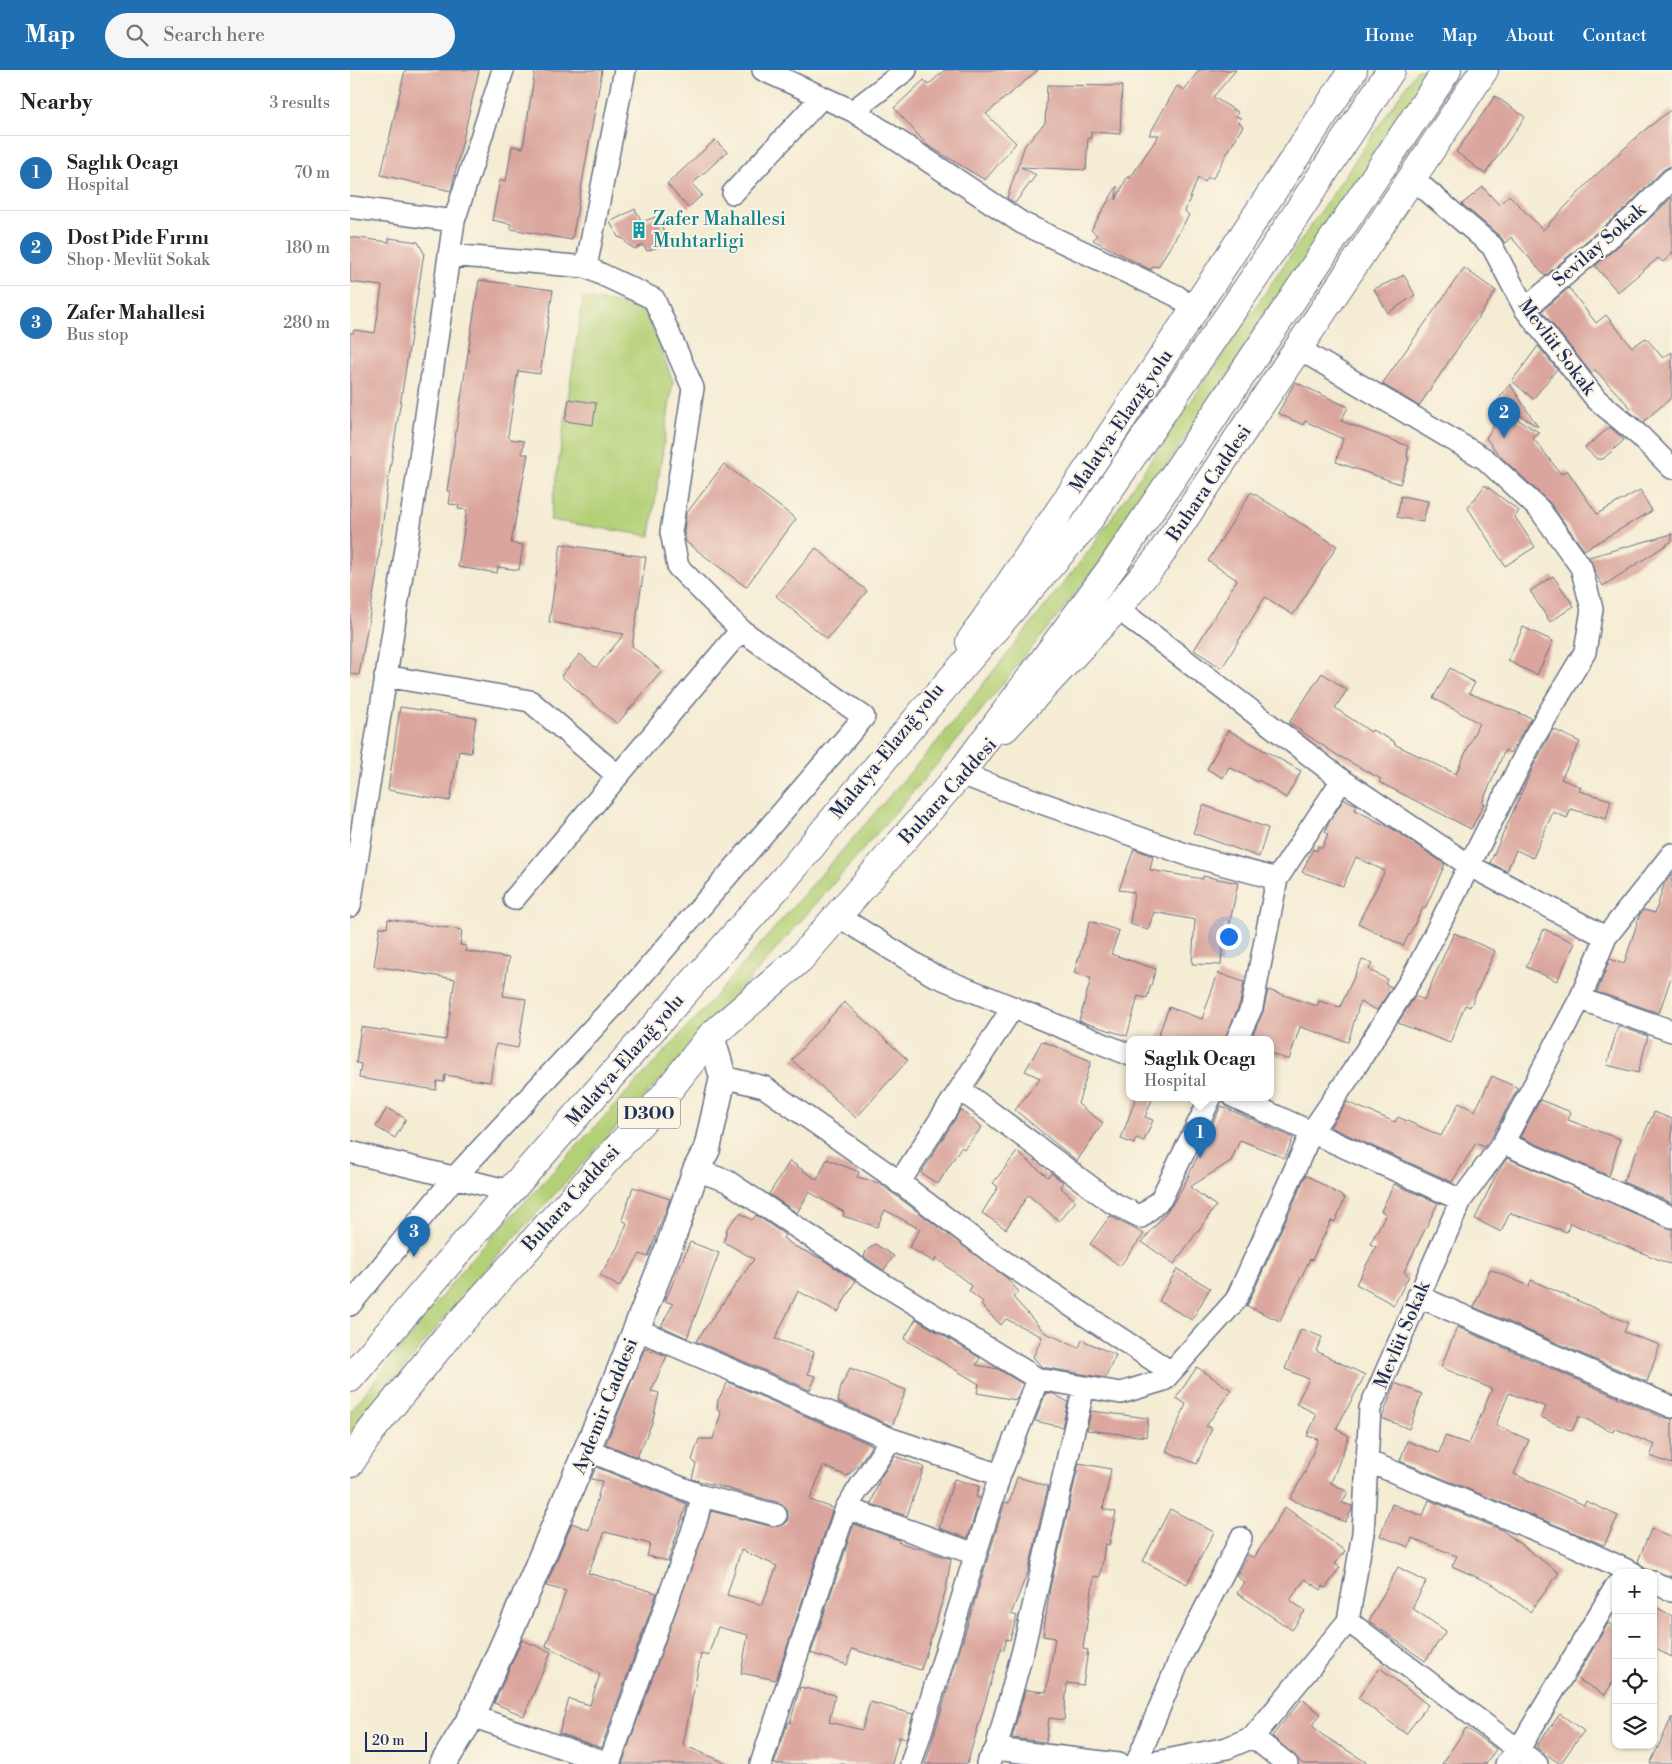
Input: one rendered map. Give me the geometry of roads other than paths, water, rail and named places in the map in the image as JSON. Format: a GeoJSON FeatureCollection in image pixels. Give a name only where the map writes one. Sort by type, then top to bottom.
{"type":"FeatureCollection","features":[{"type":"Feature","properties":{"kind":"main road","name":"Malatya-Elazığ yolu"},"geometry":{"type":"LineString","coordinates":[[350,1378],[784,878],[921,714],[1194,310],[1353,70]]}},
{"type":"Feature","properties":{"kind":"main road"},"geometry":{"type":"LineString","coordinates":[[921,714],[1058,558],[1108,494],[1255,277],[1391,70]]}},
{"type":"Feature","properties":{"kind":"main road"},"geometry":{"type":"LineString","coordinates":[[960,774],[1118,558],[1446,70]]}},
{"type":"Feature","properties":{"kind":"main road","name":"Buhara Caddesi"},"geometry":{"type":"LineString","coordinates":[[350,1463],[371,1432],[447,1337],[660,1101],[711,1036],[800,959],[960,774],[1117,608],[1156,561],[1484,70]]}},
{"type":"Feature","properties":{"kind":"street"},"geometry":{"type":"LineString","coordinates":[[350,906],[454,221],[503,70]]}},
{"type":"Feature","properties":{"kind":"street"},"geometry":{"type":"LineString","coordinates":[[586,267],[625,70]]}},
{"type":"Feature","properties":{"kind":"street"},"geometry":{"type":"LineString","coordinates":[[763,70],[853,111],[1022,223],[1177,296],[1194,310]]}},
{"type":"Feature","properties":{"kind":"street"},"geometry":{"type":"LineString","coordinates":[[853,111],[906,70]]}},
{"type":"Feature","properties":{"kind":"street"},"geometry":{"type":"LineString","coordinates":[[733,193],[822,97]]}},
{"type":"Feature","properties":{"kind":"street","name":"Mevlüt Sokak"},"geometry":{"type":"LineString","coordinates":[[1411,177],[1492,246],[1524,309],[1596,399],[1640,436],[1672,468]]}},
{"type":"Feature","properties":{"kind":"street","name":"Sevilay Sokak"},"geometry":{"type":"LineString","coordinates":[[1524,309],[1636,215],[1672,180]]}},
{"type":"Feature","properties":{"kind":"street"},"geometry":{"type":"LineString","coordinates":[[350,206],[454,221]]}},
{"type":"Feature","properties":{"kind":"street"},"geometry":{"type":"LineString","coordinates":[[350,1305],[455,1177],[636,981],[864,717],[741,630],[678,567],[671,532],[693,388],[654,299],[586,267],[449,255]]}},
{"type":"Feature","properties":{"kind":"street"},"geometry":{"type":"LineString","coordinates":[[696,1170],[727,1181],[873,1278],[1038,1378],[1121,1393],[1164,1380],[1236,1300],[1312,1131],[1353,1071],[1415,973],[1533,739],[1585,652],[1592,609],[1581,567],[1540,510],[1485,459],[1299,349]]}},
{"type":"Feature","properties":{"kind":"street"},"geometry":{"type":"LineString","coordinates":[[1117,608],[1342,780],[1470,866],[1606,937]]}},
{"type":"Feature","properties":{"kind":"street"},"geometry":{"type":"LineString","coordinates":[[514,899],[741,630]]}},
{"type":"Feature","properties":{"kind":"street"},"geometry":{"type":"LineString","coordinates":[[385,676],[530,701],[618,776]]}},
{"type":"Feature","properties":{"kind":"street"},"geometry":{"type":"LineString","coordinates":[[960,774],[1188,854],[1277,879]]}},
{"type":"Feature","properties":{"kind":"street"},"geometry":{"type":"LineString","coordinates":[[1238,1036],[1252,1007],[1277,879],[1342,780]]}},
{"type":"Feature","properties":{"kind":"street","name":"Mevlüt Sokak"},"geometry":{"type":"LineString","coordinates":[[1146,1764],[1228,1756],[1254,1737],[1348,1621],[1364,1533],[1370,1408],[1461,1200],[1503,1143],[1580,998],[1606,937],[1672,854]]}},
{"type":"Feature","properties":{"kind":"street"},"geometry":{"type":"LineString","coordinates":[[838,916],[933,974],[1126,1053]]}},
{"type":"Feature","properties":{"kind":"street"},"geometry":{"type":"LineString","coordinates":[[1580,998],[1672,1031]]}},
{"type":"Feature","properties":{"kind":"street"},"geometry":{"type":"LineString","coordinates":[[899,1183],[1013,1007]]}},
{"type":"Feature","properties":{"kind":"street","name":"Aydemir Caddesi"},"geometry":{"type":"LineString","coordinates":[[443,1764],[472,1716],[587,1450],[669,1247],[696,1170],[707,1149],[723,1077],[711,1036]]}},
{"type":"Feature","properties":{"kind":"street"},"geometry":{"type":"LineString","coordinates":[[723,1077],[764,1087],[899,1183],[996,1256],[1171,1372]]}},
{"type":"Feature","properties":{"kind":"street"},"geometry":{"type":"LineString","coordinates":[[961,1090],[1111,1202],[1141,1217],[1160,1199],[1209,1101]]}},
{"type":"Feature","properties":{"kind":"street"},"geometry":{"type":"LineString","coordinates":[[1243,1101],[1461,1200]]}},
{"type":"Feature","properties":{"kind":"street"},"geometry":{"type":"LineString","coordinates":[[1503,1143],[1672,1216]]}},
{"type":"Feature","properties":{"kind":"street"},"geometry":{"type":"LineString","coordinates":[[350,1152],[510,1192]]}},
{"type":"Feature","properties":{"kind":"street"},"geometry":{"type":"LineString","coordinates":[[1418,1296],[1672,1407]]}},
{"type":"Feature","properties":{"kind":"street"},"geometry":{"type":"LineString","coordinates":[[636,1329],[892,1439],[1000,1475]]}},
{"type":"Feature","properties":{"kind":"street"},"geometry":{"type":"LineString","coordinates":[[910,1764],[1000,1475],[1038,1378]]}},
{"type":"Feature","properties":{"kind":"street"},"geometry":{"type":"LineString","coordinates":[[1084,1387],[1044,1566],[991,1756],[1119,1764]]}},
{"type":"Feature","properties":{"kind":"street"},"geometry":{"type":"LineString","coordinates":[[761,1764],[846,1508],[892,1439]]}},
{"type":"Feature","properties":{"kind":"street"},"geometry":{"type":"LineString","coordinates":[[587,1450],[702,1496],[776,1515]]}},
{"type":"Feature","properties":{"kind":"street"},"geometry":{"type":"LineString","coordinates":[[1367,1461],[1575,1546],[1615,1569]]}},
{"type":"Feature","properties":{"kind":"street"},"geometry":{"type":"LineString","coordinates":[[472,1716],[609,1764],[697,1518],[702,1496]]}},
{"type":"Feature","properties":{"kind":"street"},"geometry":{"type":"LineString","coordinates":[[846,1508],[975,1554]]}},
{"type":"Feature","properties":{"kind":"street"},"geometry":{"type":"LineString","coordinates":[[1136,1764],[1181,1656],[1241,1538]]}},
{"type":"Feature","properties":{"kind":"street"},"geometry":{"type":"LineString","coordinates":[[1657,1584],[1672,1591]]}},
{"type":"Feature","properties":{"kind":"street"},"geometry":{"type":"LineString","coordinates":[[1512,1756],[1612,1596]]}},
{"type":"Feature","properties":{"kind":"street"},"geometry":{"type":"LineString","coordinates":[[1348,1621],[1512,1756],[1537,1764]]}},
{"type":"Feature","properties":{"kind":"street"},"geometry":{"type":"LineString","coordinates":[[1254,1737],[1287,1764]]}},
{"type":"Feature","properties":{"kind":"place","name":"Zafer Mahallesi Muhtarligi"},"geometry":{"type":"Point","coordinates":[639,230]}},
{"type":"Feature","properties":{"kind":"place","name":"Dost Pide Fırını"},"geometry":{"type":"Point","coordinates":[1504,438]}},
{"type":"Feature","properties":{"kind":"place","name":"Saglık Ocagı"},"geometry":{"type":"Point","coordinates":[1200,1158]}},
{"type":"Feature","properties":{"kind":"place","name":"Zafer Mahallesi"},"geometry":{"type":"Point","coordinates":[414,1257]}}]}
